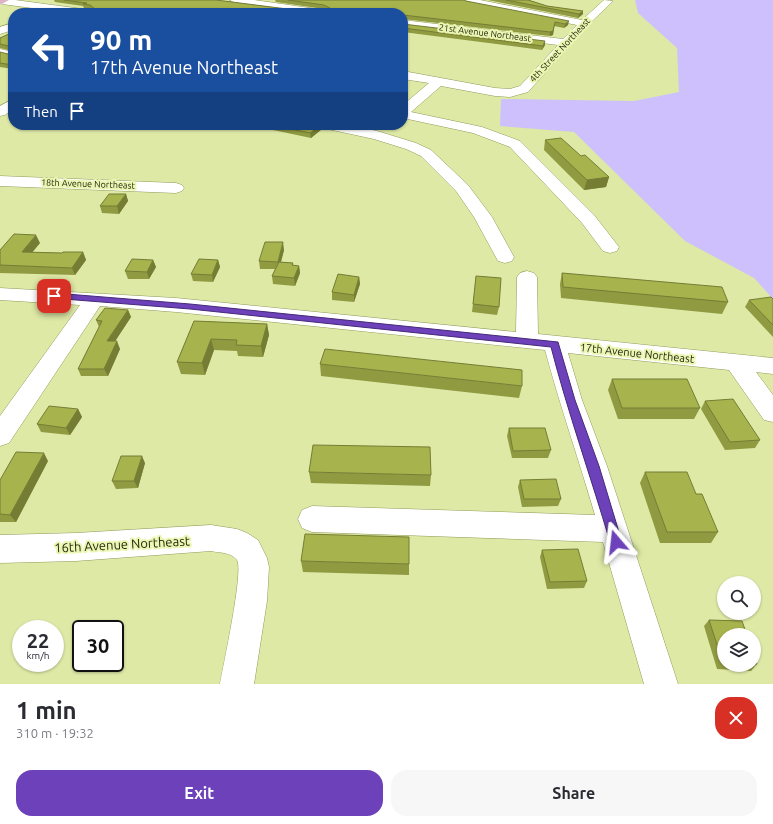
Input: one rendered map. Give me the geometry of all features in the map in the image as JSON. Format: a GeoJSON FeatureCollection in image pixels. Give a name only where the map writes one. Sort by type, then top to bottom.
{"type":"FeatureCollection","features":[{"type":"Feature","properties":{"kind":"street"},"geometry":{"type":"LineString","coordinates":[[234,0],[289,8]]}},
{"type":"Feature","properties":{"kind":"street"},"geometry":{"type":"LineString","coordinates":[[466,0],[584,23]]}},
{"type":"Feature","properties":{"kind":"street"},"geometry":{"type":"LineString","coordinates":[[2,1],[55,8]]}},
{"type":"Feature","properties":{"kind":"street","name":"4th Street Northeast"},"geometry":{"type":"LineString","coordinates":[[438,82],[495,92],[510,93],[524,89],[584,23],[608,1]]}},
{"type":"Feature","properties":{"kind":"street","name":"21st Avenue Northeast"},"geometry":{"type":"LineString","coordinates":[[408,24],[567,43]]}},
{"type":"Feature","properties":{"kind":"street"},"geometry":{"type":"LineString","coordinates":[[408,76],[438,82]]}},
{"type":"Feature","properties":{"kind":"street"},"geometry":{"type":"LineString","coordinates":[[408,109],[438,82]]}},
{"type":"Feature","properties":{"kind":"street"},"geometry":{"type":"LineString","coordinates":[[408,114],[477,130],[515,144],[588,219],[610,247]]}},
{"type":"Feature","properties":{"kind":"street"},"geometry":{"type":"LineString","coordinates":[[383,130],[426,154],[462,188],[483,217],[505,257]]}},
{"type":"Feature","properties":{"kind":"street","name":"18th Avenue Northeast"},"geometry":{"type":"LineString","coordinates":[[0,181],[176,188]]}},
{"type":"Feature","properties":{"kind":"street"},"geometry":{"type":"LineString","coordinates":[[527,277],[527,342]]}},
{"type":"Feature","properties":{"kind":"street","name":"17th Avenue Northeast"},"geometry":{"type":"LineString","coordinates":[[0,294],[94,298],[773,366]]}},
{"type":"Feature","properties":{"kind":"street"},"geometry":{"type":"LineString","coordinates":[[0,436],[94,298]]}},
{"type":"Feature","properties":{"kind":"street"},"geometry":{"type":"LineString","coordinates":[[555,345],[570,400],[594,466],[661,684]]}},
{"type":"Feature","properties":{"kind":"street"},"geometry":{"type":"LineString","coordinates":[[736,362],[773,413]]}},
{"type":"Feature","properties":{"kind":"street"},"geometry":{"type":"LineString","coordinates":[[312,519],[612,528]]}},
{"type":"Feature","properties":{"kind":"street","name":"16th Avenue Northeast"},"geometry":{"type":"LineString","coordinates":[[0,550],[76,547],[211,538],[237,542],[247,550],[252,558],[254,567],[251,601],[237,684]]}},
{"type":"Feature","properties":{"kind":"shaded area"},"geometry":{"type":"Polygon","coordinates":[[[635,0],[773,0],[773,299],[754,278],[685,241],[574,132],[500,126],[501,99],[634,101],[679,92],[677,48],[638,13],[635,0]]]}},
{"type":"Feature","properties":{"kind":"building"},"geometry":{"type":"Polygon","coordinates":[[[64,0],[216,0],[279,8],[94,8],[90,5],[83,4],[87,3],[64,0]]]}},
{"type":"Feature","properties":{"kind":"building"},"geometry":{"type":"Polygon","coordinates":[[[288,0],[464,0],[569,21],[565,24],[555,22],[553,31],[550,32],[408,16],[408,8],[330,8],[324,5],[288,0]]]}},
{"type":"Feature","properties":{"kind":"building"},"geometry":{"type":"Polygon","coordinates":[[[506,0],[528,0],[547,6],[583,11],[579,14],[506,0]]]}},
{"type":"Feature","properties":{"kind":"building"},"geometry":{"type":"Polygon","coordinates":[[[408,25],[545,41],[543,46],[408,29],[408,25]]]}},
{"type":"Feature","properties":{"kind":"building"},"geometry":{"type":"Polygon","coordinates":[[[8,34],[8,46],[0,44],[0,38],[8,34]]]}},
{"type":"Feature","properties":{"kind":"building"},"geometry":{"type":"Polygon","coordinates":[[[0,52],[8,54],[8,64],[0,63],[0,52]]]}},
{"type":"Feature","properties":{"kind":"building"},"geometry":{"type":"Polygon","coordinates":[[[296,130],[314,130],[310,133],[296,130]]]}},
{"type":"Feature","properties":{"kind":"building"},"geometry":{"type":"Polygon","coordinates":[[[561,138],[581,156],[585,155],[609,177],[587,180],[545,140],[561,138]]]}},
{"type":"Feature","properties":{"kind":"building"},"geometry":{"type":"Polygon","coordinates":[[[109,194],[126,194],[117,206],[100,206],[109,194]]]}},
{"type":"Feature","properties":{"kind":"building"},"geometry":{"type":"Polygon","coordinates":[[[14,234],[36,235],[22,252],[83,252],[72,268],[0,265],[0,250],[14,234]]]}},
{"type":"Feature","properties":{"kind":"building"},"geometry":{"type":"Polygon","coordinates":[[[265,242],[283,242],[278,262],[259,261],[265,242]]]}},
{"type":"Feature","properties":{"kind":"building"},"geometry":{"type":"Polygon","coordinates":[[[132,259],[153,260],[147,272],[125,271],[132,259]]]}},
{"type":"Feature","properties":{"kind":"building"},"geometry":{"type":"Polygon","coordinates":[[[199,259],[218,260],[212,275],[191,274],[199,259]]]}},
{"type":"Feature","properties":{"kind":"building"},"geometry":{"type":"Polygon","coordinates":[[[279,262],[293,263],[292,265],[299,266],[294,278],[272,276],[279,262]]]}},
{"type":"Feature","properties":{"kind":"building"},"geometry":{"type":"Polygon","coordinates":[[[562,273],[722,287],[728,302],[563,287],[562,273]]]}},
{"type":"Feature","properties":{"kind":"building"},"geometry":{"type":"Polygon","coordinates":[[[338,274],[359,277],[354,295],[332,292],[338,274]]]}},
{"type":"Feature","properties":{"kind":"building"},"geometry":{"type":"Polygon","coordinates":[[[476,276],[501,278],[499,307],[473,304],[476,276]]]}},
{"type":"Feature","properties":{"kind":"building"},"geometry":{"type":"Polygon","coordinates":[[[771,297],[773,299],[773,325],[749,300],[771,297]]]}},
{"type":"Feature","properties":{"kind":"building"},"geometry":{"type":"Polygon","coordinates":[[[105,308],[128,310],[107,341],[117,341],[104,369],[78,369],[102,321],[96,320],[105,308]]]}},
{"type":"Feature","properties":{"kind":"building"},"geometry":{"type":"Polygon","coordinates":[[[194,321],[267,324],[261,346],[236,345],[237,340],[211,339],[202,363],[177,362],[194,321]]]}},
{"type":"Feature","properties":{"kind":"building"},"geometry":{"type":"Polygon","coordinates":[[[325,349],[522,370],[522,386],[320,364],[325,349]]]}},
{"type":"Feature","properties":{"kind":"building"},"geometry":{"type":"Polygon","coordinates":[[[612,379],[687,379],[700,408],[622,408],[612,379]]]}},
{"type":"Feature","properties":{"kind":"building"},"geometry":{"type":"Polygon","coordinates":[[[733,399],[760,440],[730,442],[705,401],[733,399]]]}},
{"type":"Feature","properties":{"kind":"building"},"geometry":{"type":"Polygon","coordinates":[[[49,406],[78,409],[66,428],[37,424],[49,406]]]}},
{"type":"Feature","properties":{"kind":"building"},"geometry":{"type":"Polygon","coordinates":[[[509,428],[545,428],[551,450],[513,451],[509,428]]]}},
{"type":"Feature","properties":{"kind":"building"},"geometry":{"type":"Polygon","coordinates":[[[313,445],[430,447],[431,475],[309,472],[313,445]]]}},
{"type":"Feature","properties":{"kind":"building"},"geometry":{"type":"Polygon","coordinates":[[[16,452],[44,453],[10,515],[0,514],[0,480],[16,452]]]}},
{"type":"Feature","properties":{"kind":"building"},"geometry":{"type":"Polygon","coordinates":[[[121,456],[142,456],[134,481],[112,481],[121,456]]]}},
{"type":"Feature","properties":{"kind":"building"},"geometry":{"type":"Polygon","coordinates":[[[645,472],[687,472],[696,494],[702,494],[718,532],[667,532],[645,472]]]}},
{"type":"Feature","properties":{"kind":"building"},"geometry":{"type":"Polygon","coordinates":[[[556,479],[561,499],[524,499],[520,480],[556,479]]]}},
{"type":"Feature","properties":{"kind":"building"},"geometry":{"type":"Polygon","coordinates":[[[305,534],[409,537],[409,564],[301,561],[305,534]]]}},
{"type":"Feature","properties":{"kind":"building"},"geometry":{"type":"Polygon","coordinates":[[[578,549],[587,581],[550,582],[542,550],[578,549]]]}},
{"type":"Feature","properties":{"kind":"building"},"geometry":{"type":"Polygon","coordinates":[[[709,620],[742,621],[744,628],[717,628],[717,645],[709,620]]]}},
{"type":"Feature","properties":{"kind":"route"},"geometry":{"type":"LineString","coordinates":[[54,296],[94,298],[307,318],[555,345],[570,400],[594,466],[616,542]]}}]}
